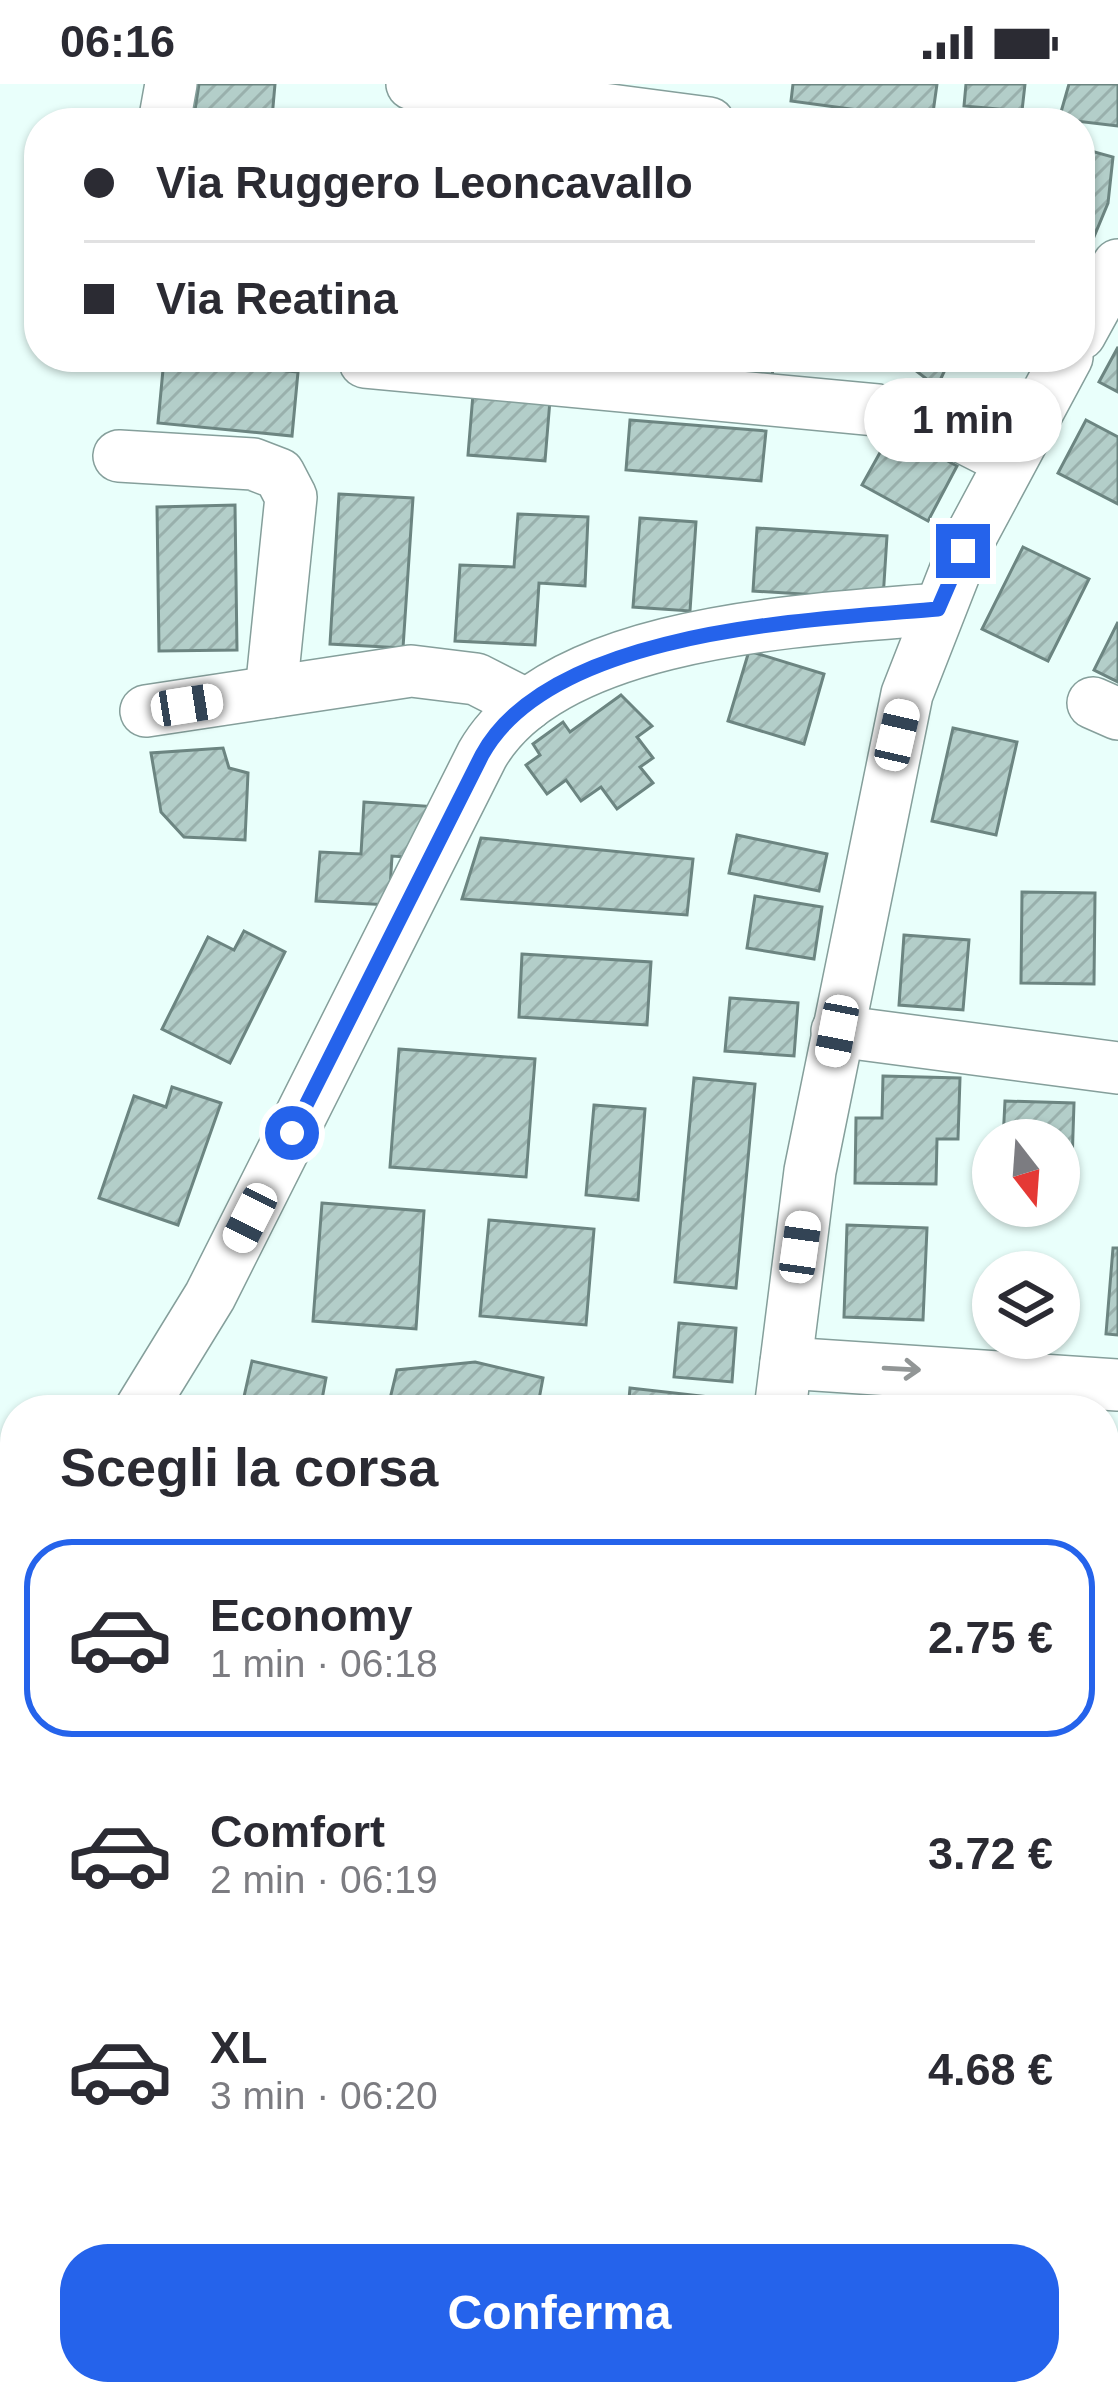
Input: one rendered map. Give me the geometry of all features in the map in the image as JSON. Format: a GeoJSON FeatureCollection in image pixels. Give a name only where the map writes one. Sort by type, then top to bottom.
{"type":"FeatureCollection","features":[{"type":"Feature","properties":{"kind":"street"},"geometry":{"type":"LineString","coordinates":[[412,84],[595,108]]}},
{"type":"Feature","properties":{"kind":"street"},"geometry":{"type":"LineString","coordinates":[[472,372],[877,410],[947,429],[1010,461]]}},
{"type":"Feature","properties":{"kind":"street"},"geometry":{"type":"LineString","coordinates":[[1059,372],[938,609],[907,694],[810,1171],[783,1386],[1118,1385]]}},
{"type":"Feature","properties":{"kind":"street"},"geometry":{"type":"LineString","coordinates":[[119,456],[253,464],[279,474],[291,497],[271,692]]}},
{"type":"Feature","properties":{"kind":"street"},"geometry":{"type":"LineString","coordinates":[[149,1395],[210,1296],[486,747],[527,705],[591,670],[656,649],[807,621],[938,609]]}},
{"type":"Feature","properties":{"kind":"street"},"geometry":{"type":"LineString","coordinates":[[146,711],[428,671],[476,679],[527,705]]}},
{"type":"Feature","properties":{"kind":"street"},"geometry":{"type":"LineString","coordinates":[[837,1031],[1118,1068]]}},
{"type":"Feature","properties":{"kind":"building"},"geometry":{"type":"Polygon","coordinates":[[[199,84],[275,84],[273,108],[195,108],[199,84]]]}},
{"type":"Feature","properties":{"kind":"building"},"geometry":{"type":"Polygon","coordinates":[[[793,84],[937,84],[934,108],[843,108],[791,101],[793,84]]]}},
{"type":"Feature","properties":{"kind":"building"},"geometry":{"type":"Polygon","coordinates":[[[966,84],[1025,84],[1022,108],[964,106],[966,84]]]}},
{"type":"Feature","properties":{"kind":"building"},"geometry":{"type":"Polygon","coordinates":[[[1069,84],[1118,84],[1118,126],[1095,123],[1095,108],[1062,108],[1069,84]]]}},
{"type":"Feature","properties":{"kind":"building"},"geometry":{"type":"Polygon","coordinates":[[[1095,152],[1113,157],[1108,203],[1095,234],[1095,152]]]}},
{"type":"Feature","properties":{"kind":"building"},"geometry":{"type":"Polygon","coordinates":[[[1118,347],[1118,392],[1099,382],[1118,347]]]}},
{"type":"Feature","properties":{"kind":"building"},"geometry":{"type":"Polygon","coordinates":[[[163,372],[298,372],[292,436],[158,423],[163,372]]]}},
{"type":"Feature","properties":{"kind":"building"},"geometry":{"type":"Polygon","coordinates":[[[715,372],[773,372],[772,378],[715,372]]]}},
{"type":"Feature","properties":{"kind":"building"},"geometry":{"type":"Polygon","coordinates":[[[918,372],[944,372],[937,387],[918,372]]]}},
{"type":"Feature","properties":{"kind":"building"},"geometry":{"type":"Polygon","coordinates":[[[473,394],[550,400],[545,461],[468,455],[473,394]]]}},
{"type":"Feature","properties":{"kind":"building"},"geometry":{"type":"Polygon","coordinates":[[[630,420],[766,431],[761,481],[626,470],[630,420]]]}},
{"type":"Feature","properties":{"kind":"building"},"geometry":{"type":"Polygon","coordinates":[[[1086,420],[1118,437],[1118,504],[1058,473],[1086,420]]]}},
{"type":"Feature","properties":{"kind":"building"},"geometry":{"type":"Polygon","coordinates":[[[892,431],[957,466],[928,521],[862,485],[892,431]]]}},
{"type":"Feature","properties":{"kind":"building"},"geometry":{"type":"Polygon","coordinates":[[[339,494],[413,498],[403,648],[330,644],[339,494]]]}},
{"type":"Feature","properties":{"kind":"building"},"geometry":{"type":"Polygon","coordinates":[[[235,505],[237,650],[159,651],[157,507],[235,505]]]}},
{"type":"Feature","properties":{"kind":"building"},"geometry":{"type":"Polygon","coordinates":[[[518,514],[588,517],[585,586],[539,583],[535,645],[455,641],[460,565],[514,567],[518,514]]]}},
{"type":"Feature","properties":{"kind":"building"},"geometry":{"type":"Polygon","coordinates":[[[640,518],[696,522],[690,611],[633,607],[640,518]]]}},
{"type":"Feature","properties":{"kind":"building"},"geometry":{"type":"Polygon","coordinates":[[[757,528],[887,536],[883,599],[753,591],[757,528]]]}},
{"type":"Feature","properties":{"kind":"building"},"geometry":{"type":"Polygon","coordinates":[[[1023,547],[1089,579],[1048,661],[982,629],[1023,547]]]}},
{"type":"Feature","properties":{"kind":"building"},"geometry":{"type":"Polygon","coordinates":[[[1118,622],[1118,682],[1094,670],[1118,622]]]}},
{"type":"Feature","properties":{"kind":"building"},"geometry":{"type":"Polygon","coordinates":[[[749,651],[824,674],[804,744],[728,721],[749,651]]]}},
{"type":"Feature","properties":{"kind":"building"},"geometry":{"type":"Polygon","coordinates":[[[621,695],[652,726],[637,737],[653,758],[640,767],[653,783],[617,809],[601,787],[581,801],[566,780],[547,794],[526,765],[540,755],[533,744],[563,722],[570,732],[621,695]]]}},
{"type":"Feature","properties":{"kind":"building"},"geometry":{"type":"Polygon","coordinates":[[[953,728],[1017,742],[996,835],[932,821],[953,728]]]}},
{"type":"Feature","properties":{"kind":"building"},"geometry":{"type":"Polygon","coordinates":[[[223,748],[229,768],[248,773],[245,840],[184,837],[161,812],[151,753],[223,748]]]}},
{"type":"Feature","properties":{"kind":"building"},"geometry":{"type":"Polygon","coordinates":[[[364,802],[439,807],[419,858],[392,856],[389,905],[316,901],[320,852],[361,854],[364,802]]]}},
{"type":"Feature","properties":{"kind":"building"},"geometry":{"type":"Polygon","coordinates":[[[737,835],[827,854],[819,891],[729,873],[737,835]]]}},
{"type":"Feature","properties":{"kind":"building"},"geometry":{"type":"Polygon","coordinates":[[[481,838],[693,859],[687,915],[462,899],[481,838]]]}},
{"type":"Feature","properties":{"kind":"building"},"geometry":{"type":"Polygon","coordinates":[[[1022,892],[1095,893],[1094,984],[1021,983],[1022,892]]]}},
{"type":"Feature","properties":{"kind":"building"},"geometry":{"type":"Polygon","coordinates":[[[755,896],[822,907],[814,959],[747,948],[755,896]]]}},
{"type":"Feature","properties":{"kind":"building"},"geometry":{"type":"Polygon","coordinates":[[[244,931],[285,952],[230,1063],[162,1029],[208,937],[234,950],[244,931]]]}},
{"type":"Feature","properties":{"kind":"building"},"geometry":{"type":"Polygon","coordinates":[[[904,935],[969,940],[963,1010],[899,1005],[904,935]]]}},
{"type":"Feature","properties":{"kind":"building"},"geometry":{"type":"Polygon","coordinates":[[[522,954],[651,962],[647,1025],[519,1017],[522,954]]]}},
{"type":"Feature","properties":{"kind":"building"},"geometry":{"type":"Polygon","coordinates":[[[730,998],[798,1003],[794,1056],[725,1051],[730,998]]]}},
{"type":"Feature","properties":{"kind":"building"},"geometry":{"type":"Polygon","coordinates":[[[399,1049],[535,1059],[526,1177],[390,1167],[399,1049]]]}},
{"type":"Feature","properties":{"kind":"building"},"geometry":{"type":"Polygon","coordinates":[[[883,1076],[960,1078],[958,1139],[937,1139],[936,1184],[855,1183],[856,1118],[882,1118],[883,1076]]]}},
{"type":"Feature","properties":{"kind":"building"},"geometry":{"type":"Polygon","coordinates":[[[694,1078],[755,1084],[736,1288],[675,1282],[694,1078]]]}},
{"type":"Feature","properties":{"kind":"building"},"geometry":{"type":"Polygon","coordinates":[[[172,1087],[221,1103],[178,1225],[99,1198],[134,1096],[166,1107],[172,1087]]]}},
{"type":"Feature","properties":{"kind":"building"},"geometry":{"type":"Polygon","coordinates":[[[1005,1101],[1074,1103],[1073,1119],[1004,1119],[1005,1101]]]}},
{"type":"Feature","properties":{"kind":"building"},"geometry":{"type":"Polygon","coordinates":[[[594,1105],[645,1109],[638,1200],[586,1195],[594,1105]]]}},
{"type":"Feature","properties":{"kind":"building"},"geometry":{"type":"Polygon","coordinates":[[[322,1203],[424,1211],[416,1329],[313,1321],[322,1203]]]}},
{"type":"Feature","properties":{"kind":"building"},"geometry":{"type":"Polygon","coordinates":[[[489,1220],[594,1229],[586,1325],[480,1316],[489,1220]]]}},
{"type":"Feature","properties":{"kind":"building"},"geometry":{"type":"Polygon","coordinates":[[[847,1225],[927,1228],[923,1320],[844,1317],[847,1225]]]}},
{"type":"Feature","properties":{"kind":"building"},"geometry":{"type":"Polygon","coordinates":[[[1113,1248],[1118,1248],[1118,1335],[1106,1334],[1113,1248]]]}},
{"type":"Feature","properties":{"kind":"building"},"geometry":{"type":"Polygon","coordinates":[[[679,1323],[736,1328],[732,1382],[674,1377],[679,1323]]]}},
{"type":"Feature","properties":{"kind":"building"},"geometry":{"type":"Polygon","coordinates":[[[252,1361],[326,1378],[323,1395],[244,1395],[252,1361]]]}},
{"type":"Feature","properties":{"kind":"building"},"geometry":{"type":"Polygon","coordinates":[[[475,1362],[543,1378],[540,1395],[391,1395],[397,1370],[475,1362]]]}},
{"type":"Feature","properties":{"kind":"building"},"geometry":{"type":"Polygon","coordinates":[[[630,1388],[692,1395],[629,1395],[630,1388]]]}},
{"type":"Feature","properties":{"kind":"route"},"geometry":{"type":"LineString","coordinates":[[292,1133],[486,747],[508,721],[563,683],[656,649],[807,621],[938,609],[963,551]]}}]}
